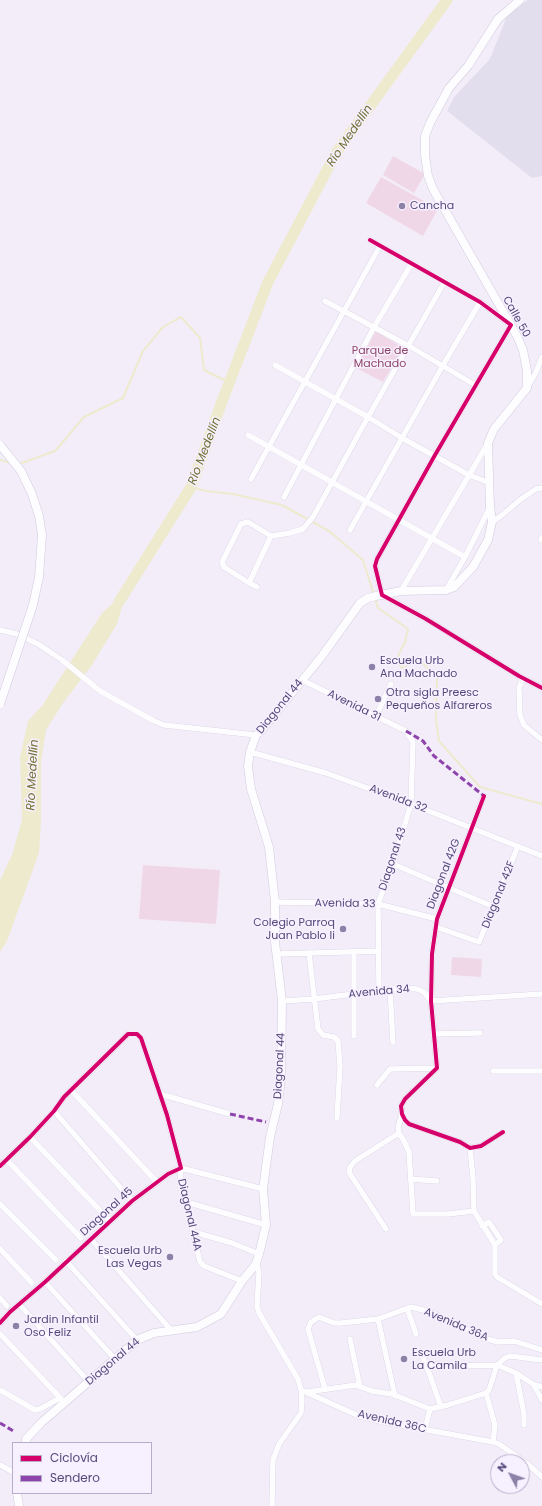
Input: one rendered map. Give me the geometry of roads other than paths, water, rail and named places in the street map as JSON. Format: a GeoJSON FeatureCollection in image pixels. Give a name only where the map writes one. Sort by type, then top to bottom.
{"type":"FeatureCollection","features":[{"type":"Feature","properties":{"kind":"main road","name":"Calle 50"},"geometry":{"type":"LineString","coordinates":[[520,0],[498,19],[468,66],[449,88],[430,122],[425,136],[425,155],[428,176],[433,189],[511,325],[523,350],[527,372],[527,388]]}},
{"type":"Feature","properties":{"kind":"main road"},"geometry":{"type":"LineString","coordinates":[[379,595],[401,591],[446,590],[454,587],[473,567],[488,540],[492,522],[488,443],[494,429],[527,388]]}},
{"type":"Feature","properties":{"kind":"main road"},"geometry":{"type":"LineString","coordinates":[[0,445],[21,471],[32,494],[39,516],[42,535],[39,577],[33,605],[0,704]]}},
{"type":"Feature","properties":{"kind":"main road","name":"Diagonal 44"},"geometry":{"type":"LineString","coordinates":[[26,1442],[26,1439],[62,1401],[89,1382],[137,1340],[154,1333],[197,1327],[220,1314],[242,1281],[256,1264],[266,1225],[263,1189],[270,1136],[278,1104],[282,1078],[282,1001],[275,942],[275,902],[269,847],[251,789],[248,766],[250,752],[256,735],[261,731],[322,656],[360,603],[368,598],[379,595]]}},
{"type":"Feature","properties":{"kind":"main road"},"geometry":{"type":"LineString","coordinates":[[17,1494],[19,1506]]}},
{"type":"Feature","properties":{"kind":"street"},"geometry":{"type":"LineString","coordinates":[[370,240],[480,302],[511,325],[376,559],[375,566],[379,595],[426,619],[542,688]]}},
{"type":"Feature","properties":{"kind":"street"},"geometry":{"type":"LineString","coordinates":[[251,479],[380,246]]}},
{"type":"Feature","properties":{"kind":"street"},"geometry":{"type":"LineString","coordinates":[[284,496],[374,327],[412,263]]}},
{"type":"Feature","properties":{"kind":"street"},"geometry":{"type":"LineString","coordinates":[[257,587],[224,567],[222,562],[241,524],[248,522],[271,536],[303,529],[313,517],[445,281]]}},
{"type":"Feature","properties":{"kind":"street"},"geometry":{"type":"LineString","coordinates":[[325,301],[409,346],[475,385]]}},
{"type":"Feature","properties":{"kind":"street"},"geometry":{"type":"LineString","coordinates":[[350,530],[442,366],[480,302]]}},
{"type":"Feature","properties":{"kind":"street"},"geometry":{"type":"LineString","coordinates":[[527,388],[542,358]]}},
{"type":"Feature","properties":{"kind":"street"},"geometry":{"type":"LineString","coordinates":[[275,365],[469,475],[490,483]]}},
{"type":"Feature","properties":{"kind":"street"},"geometry":{"type":"LineString","coordinates":[[248,435],[464,557]]}},
{"type":"Feature","properties":{"kind":"street"},"geometry":{"type":"LineString","coordinates":[[401,591],[488,443]]}},
{"type":"Feature","properties":{"kind":"street"},"geometry":{"type":"LineString","coordinates":[[492,522],[521,499],[536,489],[542,488]]}},
{"type":"Feature","properties":{"kind":"street"},"geometry":{"type":"LineString","coordinates":[[446,590],[490,506]]}},
{"type":"Feature","properties":{"kind":"street"},"geometry":{"type":"LineString","coordinates":[[249,583],[271,536]]}},
{"type":"Feature","properties":{"kind":"street"},"geometry":{"type":"LineString","coordinates":[[0,630],[17,634],[38,644],[62,660],[100,691],[142,715],[164,725],[256,735]]}},
{"type":"Feature","properties":{"kind":"street"},"geometry":{"type":"LineString","coordinates":[[523,678],[519,688],[520,715],[524,725],[542,740]]}},
{"type":"Feature","properties":{"kind":"street","name":"Avenida 31"},"geometry":{"type":"LineString","coordinates":[[302,680],[406,731]]}},
{"type":"Feature","properties":{"kind":"street"},"geometry":{"type":"LineString","coordinates":[[376,716],[390,684]]}},
{"type":"Feature","properties":{"kind":"street","name":"Diagonal 43"},"geometry":{"type":"LineString","coordinates":[[379,990],[380,951],[378,904],[393,864],[411,804],[413,746],[412,738],[406,731]]}},
{"type":"Feature","properties":{"kind":"street","name":"Avenida 32"},"geometry":{"type":"LineString","coordinates":[[250,752],[326,773],[411,804],[542,856]]}},
{"type":"Feature","properties":{"kind":"street","name":"Diagonal 42G"},"geometry":{"type":"LineString","coordinates":[[437,1068],[431,1002],[432,954],[437,919],[484,796]]}},
{"type":"Feature","properties":{"kind":"street","name":"Diagonal 42F"},"geometry":{"type":"LineString","coordinates":[[436,927],[478,943],[518,846]]}},
{"type":"Feature","properties":{"kind":"street"},"geometry":{"type":"LineString","coordinates":[[536,853],[542,860]]}},
{"type":"Feature","properties":{"kind":"street"},"geometry":{"type":"LineString","coordinates":[[393,864],[494,907]]}},
{"type":"Feature","properties":{"kind":"street","name":"Avenida 33"},"geometry":{"type":"LineString","coordinates":[[275,902],[378,904],[437,919]]}},
{"type":"Feature","properties":{"kind":"street"},"geometry":{"type":"LineString","coordinates":[[277,954],[380,951]]}},
{"type":"Feature","properties":{"kind":"street"},"geometry":{"type":"LineString","coordinates":[[354,952],[354,1036]]}},
{"type":"Feature","properties":{"kind":"street"},"geometry":{"type":"LineString","coordinates":[[309,953],[318,1029],[323,1035],[336,1038],[338,1042],[340,1066],[337,1118]]}},
{"type":"Feature","properties":{"kind":"street"},"geometry":{"type":"LineString","coordinates":[[390,989],[393,1042]]}},
{"type":"Feature","properties":{"kind":"street","name":"Avenida 34"},"geometry":{"type":"LineString","coordinates":[[282,1001],[314,999],[390,989],[417,989],[424,992],[431,1002]]}},
{"type":"Feature","properties":{"kind":"street"},"geometry":{"type":"LineString","coordinates":[[431,1002],[542,994]]}},
{"type":"Feature","properties":{"kind":"street"},"geometry":{"type":"LineString","coordinates":[[434,1034],[480,1033]]}},
{"type":"Feature","properties":{"kind":"street"},"geometry":{"type":"LineString","coordinates":[[0,1166],[30,1137],[54,1111],[64,1097],[128,1034],[137,1034],[143,1042],[160,1094],[181,1168],[263,1189]]}},
{"type":"Feature","properties":{"kind":"street"},"geometry":{"type":"LineString","coordinates":[[377,1085],[390,1069],[437,1068]]}},
{"type":"Feature","properties":{"kind":"street"},"geometry":{"type":"LineString","coordinates":[[437,1068],[405,1099],[402,1106],[402,1114],[398,1127],[399,1133],[409,1152],[412,1212],[416,1215],[448,1214],[474,1211]]}},
{"type":"Feature","properties":{"kind":"street"},"geometry":{"type":"LineString","coordinates":[[492,1072],[542,1071]]}},
{"type":"Feature","properties":{"kind":"street"},"geometry":{"type":"LineString","coordinates":[[71,1090],[157,1182]]}},
{"type":"Feature","properties":{"kind":"street"},"geometry":{"type":"LineString","coordinates":[[160,1094],[230,1114]]}},
{"type":"Feature","properties":{"kind":"street"},"geometry":{"type":"LineString","coordinates":[[54,1111],[132,1201]]}},
{"type":"Feature","properties":{"kind":"street"},"geometry":{"type":"LineString","coordinates":[[402,1114],[409,1124],[460,1142],[470,1148],[481,1146],[503,1132]]}},
{"type":"Feature","properties":{"kind":"street"},"geometry":{"type":"LineString","coordinates":[[386,1229],[349,1172],[350,1167],[355,1161],[399,1133]]}},
{"type":"Feature","properties":{"kind":"street"},"geometry":{"type":"LineString","coordinates":[[30,1137],[110,1221]]}},
{"type":"Feature","properties":{"kind":"street"},"geometry":{"type":"LineString","coordinates":[[470,1148],[473,1173],[474,1211],[495,1245],[495,1274],[497,1278],[542,1304]]}},
{"type":"Feature","properties":{"kind":"street"},"geometry":{"type":"LineString","coordinates":[[6,1159],[81,1238]]}},
{"type":"Feature","properties":{"kind":"street","name":"Diagonal 45"},"geometry":{"type":"LineString","coordinates":[[0,1323],[10,1312],[45,1282],[132,1201],[157,1182],[181,1168]]}},
{"type":"Feature","properties":{"kind":"street","name":"Diagonal 44A"},"geometry":{"type":"LineString","coordinates":[[181,1168],[179,1182],[194,1232],[200,1262],[204,1266],[242,1281]]}},
{"type":"Feature","properties":{"kind":"street"},"geometry":{"type":"LineString","coordinates":[[410,1180],[437,1181]]}},
{"type":"Feature","properties":{"kind":"street"},"geometry":{"type":"LineString","coordinates":[[186,1202],[266,1225]]}},
{"type":"Feature","properties":{"kind":"street"},"geometry":{"type":"LineString","coordinates":[[0,1204],[56,1260]]}},
{"type":"Feature","properties":{"kind":"street"},"geometry":{"type":"LineString","coordinates":[[194,1232],[259,1254]]}},
{"type":"Feature","properties":{"kind":"street"},"geometry":{"type":"LineString","coordinates":[[91,1239],[171,1330]]}},
{"type":"Feature","properties":{"kind":"street"},"geometry":{"type":"LineString","coordinates":[[0,1249],[32,1283]]}},
{"type":"Feature","properties":{"kind":"street"},"geometry":{"type":"LineString","coordinates":[[66,1262],[137,1340]]}},
{"type":"Feature","properties":{"kind":"street"},"geometry":{"type":"LineString","coordinates":[[256,1264],[259,1272],[258,1313],[304,1391],[301,1413],[279,1444],[272,1460],[272,1506]]}},
{"type":"Feature","properties":{"kind":"street"},"geometry":{"type":"LineString","coordinates":[[45,1282],[115,1359]]}},
{"type":"Feature","properties":{"kind":"street"},"geometry":{"type":"LineString","coordinates":[[0,1298],[7,1306]]}},
{"type":"Feature","properties":{"kind":"street"},"geometry":{"type":"LineString","coordinates":[[19,1304],[89,1382]]}},
{"type":"Feature","properties":{"kind":"street","name":"Avenida 36A"},"geometry":{"type":"LineString","coordinates":[[407,1308],[411,1307],[431,1312],[484,1338],[498,1342],[514,1341],[542,1350]]}},
{"type":"Feature","properties":{"kind":"street"},"geometry":{"type":"LineString","coordinates":[[324,1389],[308,1329],[311,1322],[319,1317],[334,1323],[340,1323],[378,1319],[407,1308],[416,1334]]}},
{"type":"Feature","properties":{"kind":"street"},"geometry":{"type":"LineString","coordinates":[[378,1319],[396,1396]]}},
{"type":"Feature","properties":{"kind":"street"},"geometry":{"type":"LineString","coordinates":[[0,1334],[62,1401],[35,1410],[0,1390]]}},
{"type":"Feature","properties":{"kind":"street"},"geometry":{"type":"LineString","coordinates":[[350,1339],[360,1386]]}},
{"type":"Feature","properties":{"kind":"street"},"geometry":{"type":"LineString","coordinates":[[420,1352],[426,1364],[441,1407]]}},
{"type":"Feature","properties":{"kind":"street"},"geometry":{"type":"LineString","coordinates":[[304,1391],[356,1385],[372,1391],[396,1396],[430,1409],[486,1393],[489,1390],[497,1365],[505,1358],[510,1356],[542,1360]]}},
{"type":"Feature","properties":{"kind":"street"},"geometry":{"type":"LineString","coordinates":[[426,1364],[460,1366],[497,1365],[516,1373],[533,1384],[542,1387]]}},
{"type":"Feature","properties":{"kind":"street"},"geometry":{"type":"LineString","coordinates":[[516,1373],[524,1414],[524,1425]]}},
{"type":"Feature","properties":{"kind":"street"},"geometry":{"type":"LineString","coordinates":[[533,1384],[542,1400]]}},
{"type":"Feature","properties":{"kind":"street","name":"Avenida 36C"},"geometry":{"type":"LineString","coordinates":[[304,1391],[359,1416],[499,1444],[529,1465],[542,1478]]}},
{"type":"Feature","properties":{"kind":"street"},"geometry":{"type":"LineString","coordinates":[[486,1393],[495,1425],[493,1442]]}},
{"type":"Feature","properties":{"kind":"street"},"geometry":{"type":"LineString","coordinates":[[425,1430],[430,1409]]}},
{"type":"Feature","properties":{"kind":"street"},"geometry":{"type":"LineString","coordinates":[[0,1465],[12,1471]]}},
{"type":"Feature","properties":{"kind":"water"},"geometry":{"type":"Polygon","coordinates":[[[127,590],[117,624],[92,665],[63,703],[46,730],[41,762],[41,822],[39,853],[7,941],[0,952],[0,880],[12,855],[22,820],[20,757],[28,721],[42,706],[102,613],[127,590]]]}},
{"type":"Feature","properties":{"kind":"waterway","name":"Río Medellín"},"geometry":{"type":"LineString","coordinates":[[119,602],[191,487],[268,282],[336,153],[447,0]]}},
{"type":"Feature","properties":{"kind":"waterway"},"geometry":{"type":"LineString","coordinates":[[19,464],[55,451],[84,417],[123,398],[143,351],[163,327],[181,317],[200,338],[204,370],[230,383]]}},
{"type":"Feature","properties":{"kind":"waterway"},"geometry":{"type":"LineString","coordinates":[[0,460],[11,463]]}},
{"type":"Feature","properties":{"kind":"waterway"},"geometry":{"type":"LineString","coordinates":[[191,487],[206,491],[233,494],[282,505],[329,531],[363,560],[374,595]]}},
{"type":"Feature","properties":{"kind":"waterway"},"geometry":{"type":"LineString","coordinates":[[375,599],[378,608],[408,629],[405,642],[396,660],[402,668],[418,659],[437,677],[436,720],[439,741],[480,787],[542,804]]}},
{"type":"Feature","properties":{"kind":"place","name":"Cancha"},"geometry":{"type":"Point","coordinates":[402,206]}},
{"type":"Feature","properties":{"kind":"place","name":"Escuela Urb Ana Machado"},"geometry":{"type":"Point","coordinates":[372,667]}},
{"type":"Feature","properties":{"kind":"place","name":"Otra sigla Preesc Pequeños Alfareros"},"geometry":{"type":"Point","coordinates":[378,699]}},
{"type":"Feature","properties":{"kind":"place","name":"Colegio Parroq Juan Pablo Ii"},"geometry":{"type":"Point","coordinates":[343,929]}},
{"type":"Feature","properties":{"kind":"place","name":"Escuela Urb Las Vegas"},"geometry":{"type":"Point","coordinates":[170,1257]}},
{"type":"Feature","properties":{"kind":"place","name":"Jardin Infantil Oso Feliz"},"geometry":{"type":"Point","coordinates":[16,1326]}},
{"type":"Feature","properties":{"kind":"place","name":"Escuela Urb La Camila"},"geometry":{"type":"Point","coordinates":[404,1359]}},
{"type":"Feature","properties":{"kind":"park label","name":"Parque de Machado"},"geometry":{"type":"Point","coordinates":[380,357]}}]}
